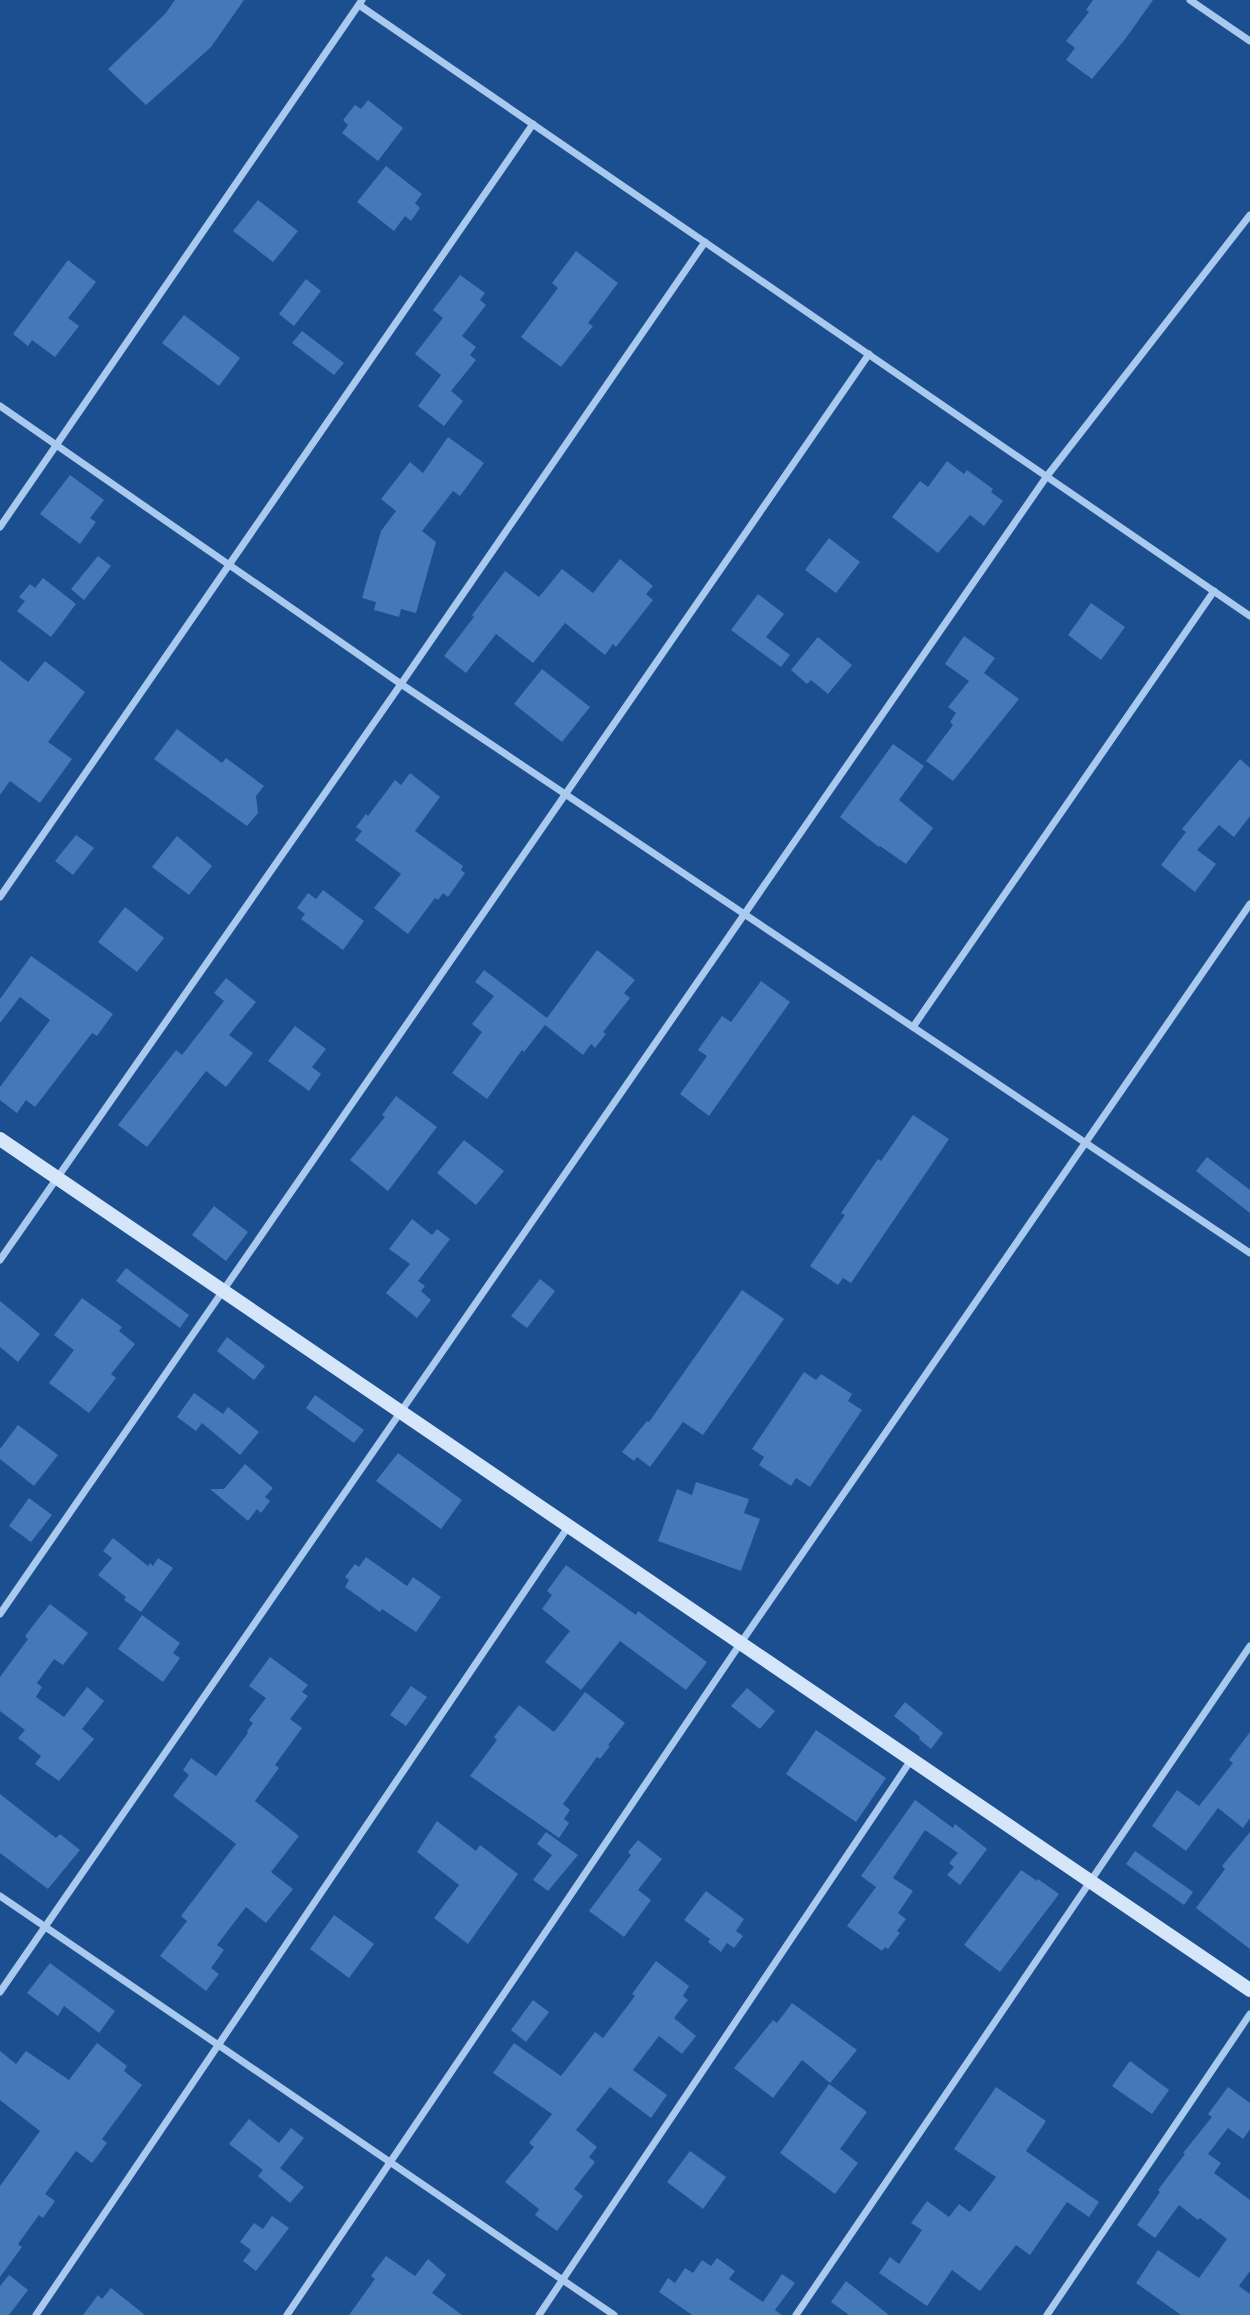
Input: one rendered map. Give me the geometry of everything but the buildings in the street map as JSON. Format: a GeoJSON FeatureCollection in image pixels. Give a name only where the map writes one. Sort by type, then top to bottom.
{"type":"FeatureCollection","features":[{"type":"Feature","properties":{"kind":"main road"},"geometry":{"type":"LineString","coordinates":[[0,1139],[1250,1990]]}},
{"type":"Feature","properties":{"kind":"street"},"geometry":{"type":"LineString","coordinates":[[1190,0],[1250,41]]}},
{"type":"Feature","properties":{"kind":"street"},"geometry":{"type":"LineString","coordinates":[[0,527],[361,2],[533,124],[1250,616]]}},
{"type":"Feature","properties":{"kind":"street"},"geometry":{"type":"LineString","coordinates":[[0,897],[533,124]]}},
{"type":"Feature","properties":{"kind":"street"},"geometry":{"type":"LineString","coordinates":[[0,1992],[1047,477],[1250,215]]}},
{"type":"Feature","properties":{"kind":"street"},"geometry":{"type":"LineString","coordinates":[[0,1260],[705,242]]}},
{"type":"Feature","properties":{"kind":"street"},"geometry":{"type":"LineString","coordinates":[[0,1614],[869,354]]}},
{"type":"Feature","properties":{"kind":"street"},"geometry":{"type":"LineString","coordinates":[[0,406],[401,684],[1250,1253]]}},
{"type":"Feature","properties":{"kind":"street"},"geometry":{"type":"LineString","coordinates":[[913,1027],[1214,591]]}},
{"type":"Feature","properties":{"kind":"street"},"geometry":{"type":"LineString","coordinates":[[287,2315],[740,1644],[1250,904]]}},
{"type":"Feature","properties":{"kind":"street"},"geometry":{"type":"LineString","coordinates":[[36,2315],[568,1527]]}},
{"type":"Feature","properties":{"kind":"street"},"geometry":{"type":"LineString","coordinates":[[796,2315],[1250,1646]]}},
{"type":"Feature","properties":{"kind":"street"},"geometry":{"type":"LineString","coordinates":[[539,2315],[911,1760]]}},
{"type":"Feature","properties":{"kind":"street"},"geometry":{"type":"LineString","coordinates":[[0,1896],[614,2315]]}},
{"type":"Feature","properties":{"kind":"street"},"geometry":{"type":"LineString","coordinates":[[1047,2315],[1250,2014]]}}]}
